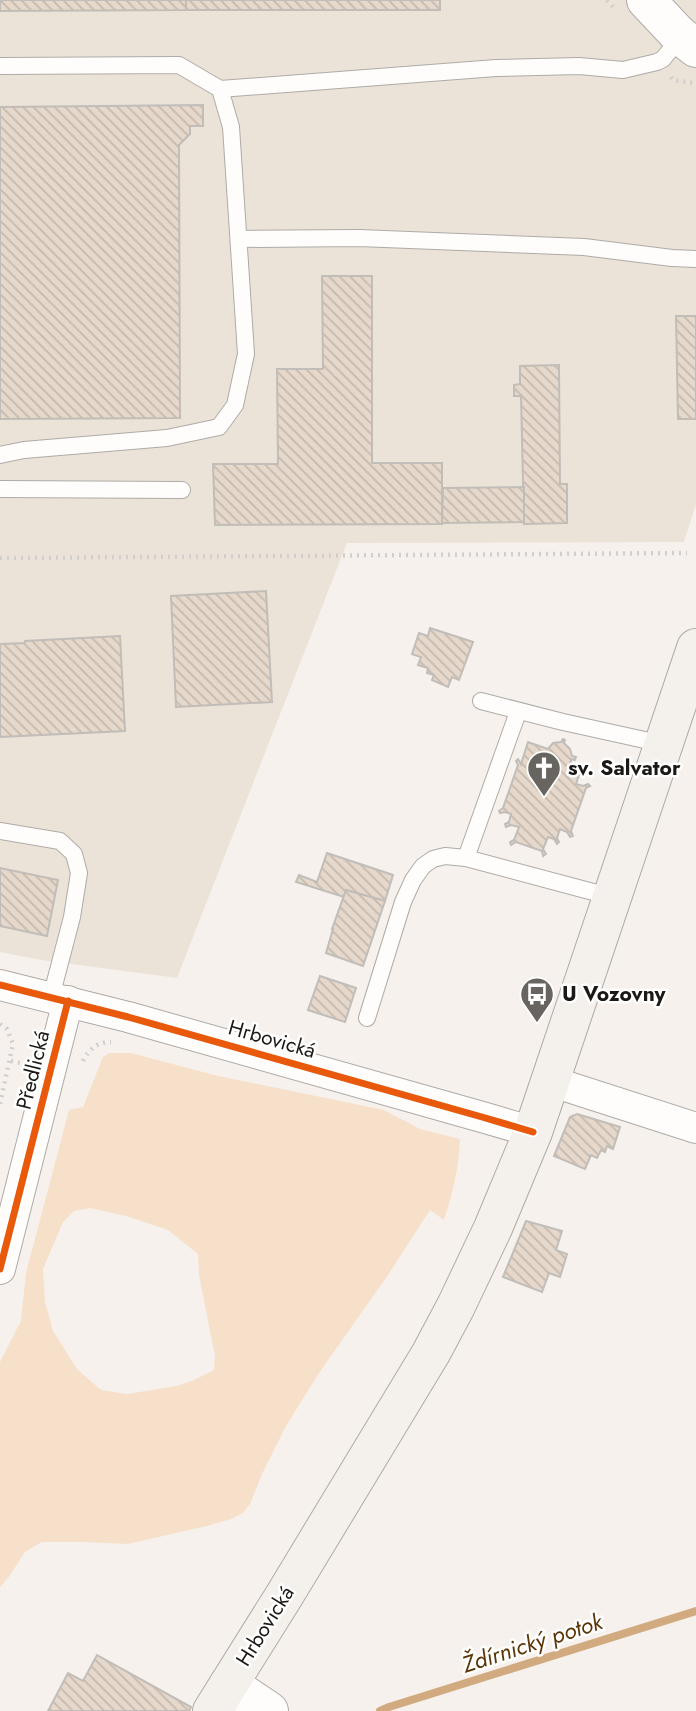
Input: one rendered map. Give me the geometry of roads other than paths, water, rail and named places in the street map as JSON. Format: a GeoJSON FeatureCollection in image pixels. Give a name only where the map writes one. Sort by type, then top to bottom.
{"type":"FeatureCollection","features":[{"type":"Feature","properties":{"kind":"main road","name":"Hrbovická"},"geometry":{"type":"LineString","coordinates":[[220,1698],[430,1353],[494,1228],[533,1132],[696,648]]}},
{"type":"Feature","properties":{"kind":"street"},"geometry":{"type":"LineString","coordinates":[[646,0],[681,51]]}},
{"type":"Feature","properties":{"kind":"street","name":"Hrbovická"},"geometry":{"type":"LineString","coordinates":[[0,985],[60,999],[533,1132]]}},
{"type":"Feature","properties":{"kind":"street","name":"Předlická"},"geometry":{"type":"LineString","coordinates":[[0,1269],[60,999]]}},
{"type":"Feature","properties":{"kind":"street"},"geometry":{"type":"LineString","coordinates":[[550,1081],[696,1128]]}},
{"type":"Feature","properties":{"kind":"street"},"geometry":{"type":"LineString","coordinates":[[220,1698],[269,1711]]}},
{"type":"Feature","properties":{"kind":"lane"},"geometry":{"type":"LineString","coordinates":[[0,66],[179,65],[220,89],[496,68],[579,66],[623,71],[663,59],[675,44],[681,51]]}},
{"type":"Feature","properties":{"kind":"lane"},"geometry":{"type":"LineString","coordinates":[[0,455],[24,450],[167,438],[219,427],[234,405],[246,354],[231,127],[220,89]]}},
{"type":"Feature","properties":{"kind":"lane"},"geometry":{"type":"LineString","coordinates":[[239,239],[359,237],[584,247],[696,259]]}},
{"type":"Feature","properties":{"kind":"lane"},"geometry":{"type":"LineString","coordinates":[[0,489],[182,490]]}},
{"type":"Feature","properties":{"kind":"lane"},"geometry":{"type":"LineString","coordinates":[[481,701],[518,712],[663,744]]}},
{"type":"Feature","properties":{"kind":"lane"},"geometry":{"type":"LineString","coordinates":[[466,858],[518,712]]}},
{"type":"Feature","properties":{"kind":"lane"},"geometry":{"type":"LineString","coordinates":[[0,831],[60,841],[74,854],[79,873],[60,999]]}},
{"type":"Feature","properties":{"kind":"lane"},"geometry":{"type":"LineString","coordinates":[[368,1018],[403,902],[413,880],[423,866],[433,859],[445,856],[466,858],[612,897]]}},
{"type":"Feature","properties":{"kind":"waterway","name":"Ždírnický potok"},"geometry":{"type":"LineString","coordinates":[[380,1711],[696,1611]]}},
{"type":"Feature","properties":{"kind":"place","name":"sv. Salvator"},"geometry":{"type":"Point","coordinates":[544,798]}},
{"type":"Feature","properties":{"kind":"place","name":"U Vozovny"},"geometry":{"type":"Point","coordinates":[537,1024]}}]}
